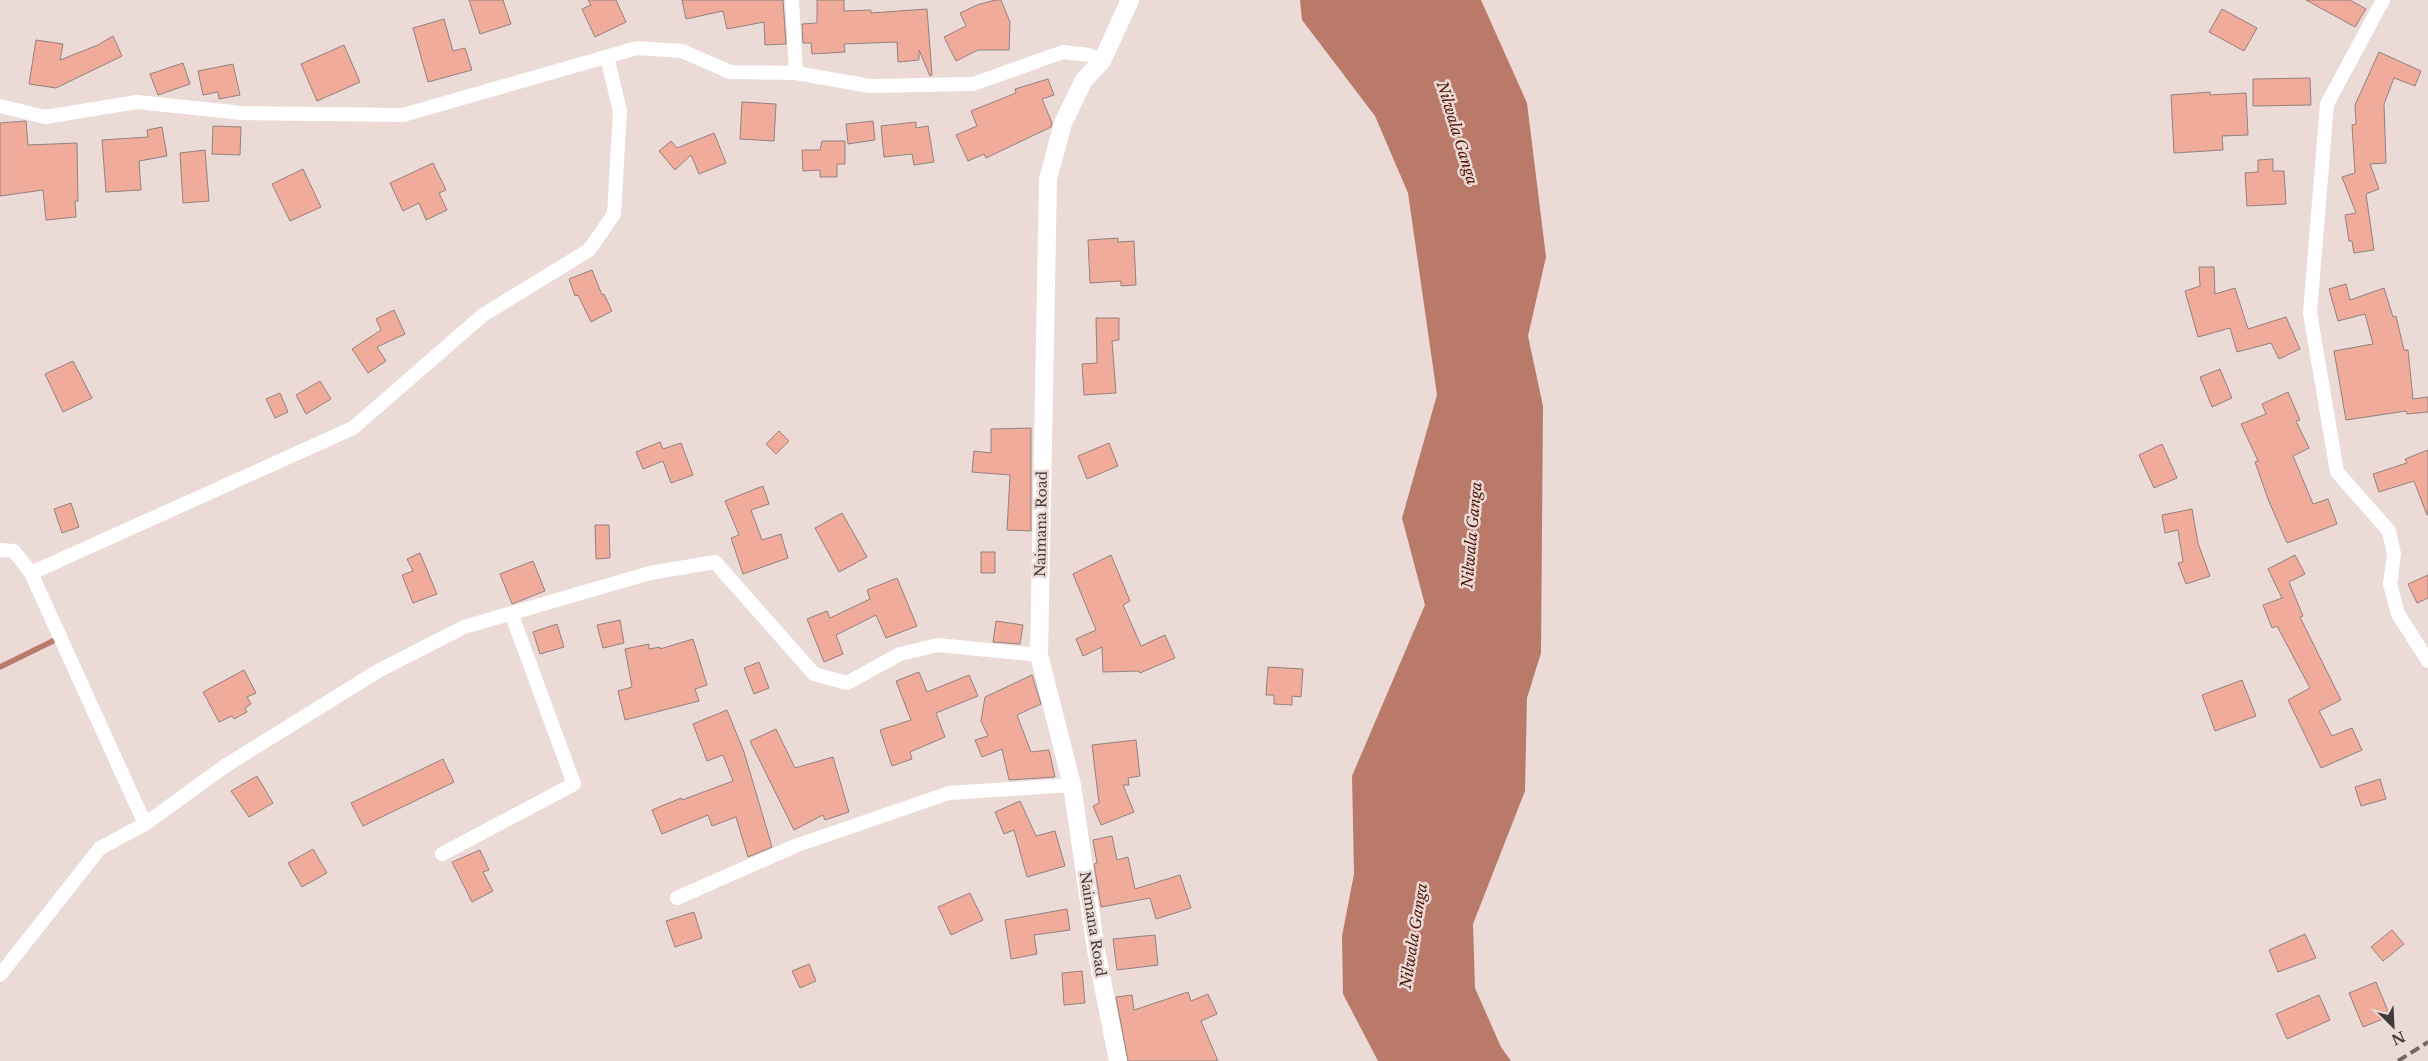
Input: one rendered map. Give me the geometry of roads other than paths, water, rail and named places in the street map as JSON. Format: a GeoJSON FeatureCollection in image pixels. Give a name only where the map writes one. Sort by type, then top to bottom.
{"type":"FeatureCollection","features":[{"type":"Feature","properties":{"kind":"street"},"geometry":{"type":"LineString","coordinates":[[792,0],[796,73]]}},
{"type":"Feature","properties":{"kind":"street","name":"Naimana Road"},"geometry":{"type":"LineString","coordinates":[[1118,1061],[1096,950],[1072,785],[1039,655],[1048,179],[1063,122],[1084,80],[1102,61],[1130,0]]}},
{"type":"Feature","properties":{"kind":"street"},"geometry":{"type":"LineString","coordinates":[[2383,0],[2327,104],[2310,313],[2337,472],[2389,531],[2394,554],[2390,584],[2398,614],[2428,661]]}},
{"type":"Feature","properties":{"kind":"street"},"geometry":{"type":"LineString","coordinates":[[0,106],[45,116],[137,102],[242,114],[403,115],[636,48],[682,51],[730,72],[796,73],[870,86],[973,84],[1063,52],[1089,54],[1102,61]]}},
{"type":"Feature","properties":{"kind":"street"},"geometry":{"type":"LineString","coordinates":[[31,573],[353,428],[483,315],[589,250],[614,214],[620,111],[607,57]]}},
{"type":"Feature","properties":{"kind":"street"},"geometry":{"type":"LineString","coordinates":[[0,550],[14,551],[31,573],[145,824]]}},
{"type":"Feature","properties":{"kind":"street"},"geometry":{"type":"LineString","coordinates":[[0,974],[100,848],[145,824],[225,766],[378,671],[464,627],[650,573],[715,562],[814,674],[830,679],[847,683],[900,654],[938,645],[1039,655]]}},
{"type":"Feature","properties":{"kind":"street"},"geometry":{"type":"LineString","coordinates":[[442,854],[574,784],[511,613]]}},
{"type":"Feature","properties":{"kind":"street"},"geometry":{"type":"LineString","coordinates":[[677,898],[795,846],[949,793],[1072,785]]}},
{"type":"Feature","properties":{"kind":"water","name":"Nilwala Ganga"},"geometry":{"type":"Polygon","coordinates":[[[1300,0],[1481,0],[1527,103],[1546,257],[1528,336],[1543,406],[1541,653],[1527,698],[1525,791],[1473,924],[1475,988],[1501,1047],[1511,1061],[1378,1061],[1343,994],[1342,936],[1354,874],[1352,776],[1425,605],[1402,518],[1437,395],[1408,193],[1375,116],[1302,20],[1300,0]]]}},
{"type":"Feature","properties":{"kind":"waterway"},"geometry":{"type":"LineString","coordinates":[[0,667],[59,638]]}},
{"type":"Feature","properties":{"kind":"railway"},"geometry":{"type":"LineString","coordinates":[[2398,1061],[2428,1042]]}}]}
